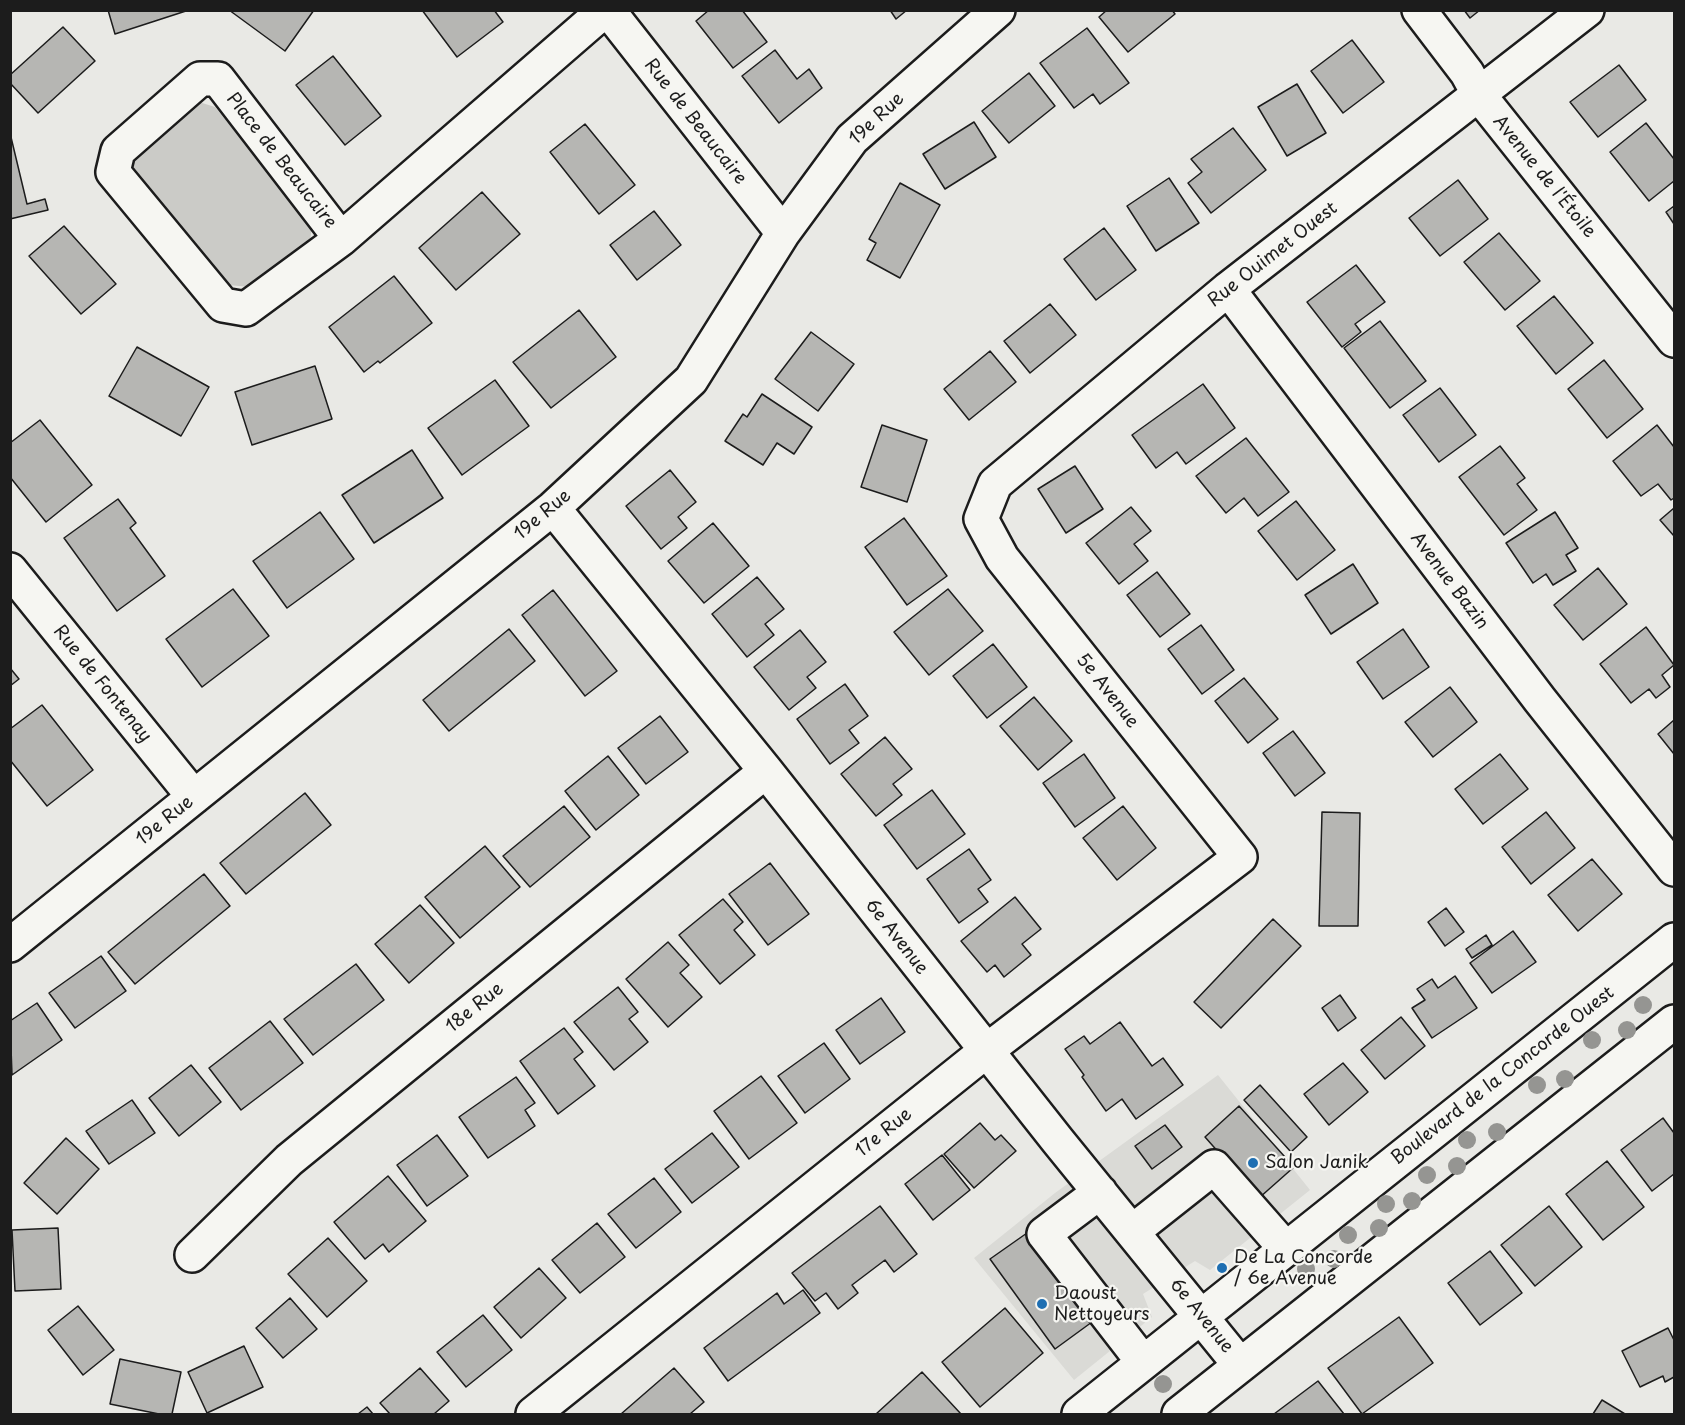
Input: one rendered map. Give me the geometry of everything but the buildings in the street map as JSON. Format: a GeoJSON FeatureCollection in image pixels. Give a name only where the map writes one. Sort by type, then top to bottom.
{"type":"FeatureCollection","features":[{"type":"Feature","properties":{"kind":"street","name":"Rue de Beaucaire"},"geometry":{"type":"LineString","coordinates":[[606,10],[783,232]]}},
{"type":"Feature","properties":{"kind":"street","name":"Place de Beaucaire"},"geometry":{"type":"LineString","coordinates":[[341,239],[218,79],[200,79],[118,151],[113,172],[223,305],[246,309],[341,239],[606,10]]}},
{"type":"Feature","properties":{"kind":"street","name":"19e Rue"},"geometry":{"type":"LineString","coordinates":[[10,945],[553,508],[690,380],[783,232],[852,139],[998,10]]}},
{"type":"Feature","properties":{"kind":"street","name":"Avenue de l'Étoile"},"geometry":{"type":"LineString","coordinates":[[1419,10],[1467,73],[1479,95],[1674,339]]}},
{"type":"Feature","properties":{"kind":"street","name":"Rue Ouimet Ouest"},"geometry":{"type":"LineString","coordinates":[[981,519],[995,484],[1228,289],[1587,10]]}},
{"type":"Feature","properties":{"kind":"street","name":"Avenue Bazin"},"geometry":{"type":"LineString","coordinates":[[1228,289],[1540,700],[1674,869]]}},
{"type":"Feature","properties":{"kind":"street","name":"6e Avenue"},"geometry":{"type":"LineString","coordinates":[[553,508],[766,771],[986,1052],[1240,1365]]}},
{"type":"Feature","properties":{"kind":"street","name":"5e Avenue"},"geometry":{"type":"LineString","coordinates":[[981,519],[1002,558],[1240,857]]}},
{"type":"Feature","properties":{"kind":"street","name":"Rue de Fontenay"},"geometry":{"type":"LineString","coordinates":[[10,570],[194,797]]}},
{"type":"Feature","properties":{"kind":"street","name":"18e Rue"},"geometry":{"type":"LineString","coordinates":[[192,1255],[289,1160],[766,771]]}},
{"type":"Feature","properties":{"kind":"street","name":"17e Rue"},"geometry":{"type":"LineString","coordinates":[[533,1414],[986,1052],[1240,857]]}},
{"type":"Feature","properties":{"kind":"street","name":"Boulevard de la Concorde Ouest"},"geometry":{"type":"LineString","coordinates":[[1079,1414],[1674,940]]}},
{"type":"Feature","properties":{"kind":"street"},"geometry":{"type":"LineString","coordinates":[[1179,1414],[1674,1022]]}},
{"type":"Feature","properties":{"kind":"street"},"geometry":{"type":"LineString","coordinates":[[1133,1231],[1214,1167],[1286,1249]]}},
{"type":"Feature","properties":{"kind":"street"},"geometry":{"type":"LineString","coordinates":[[1100,1192],[1044,1234],[1143,1362]]}},
{"type":"Feature","properties":{"kind":"shaded area"},"geometry":{"type":"Polygon","coordinates":[[[199,102],[215,107],[312,225],[310,242],[250,287],[228,285],[133,172],[130,157],[199,102]]]}},
{"type":"Feature","properties":{"kind":"shaded area"},"geometry":{"type":"Polygon","coordinates":[[[1218,1075],[1310,1190],[1210,1270],[1195,1261],[1143,1294],[1152,1317],[1074,1380],[974,1258],[1055,1193],[1218,1075]]]}},
{"type":"Feature","properties":{"kind":"place","name":"Salon Janik"},"geometry":{"type":"Point","coordinates":[1253,1163]}},
{"type":"Feature","properties":{"kind":"place","name":"De La Concorde / 6e Avenue"},"geometry":{"type":"Point","coordinates":[1222,1268]}},
{"type":"Feature","properties":{"kind":"place","name":"Daoust Nettoyeurs"},"geometry":{"type":"Point","coordinates":[1042,1304]}}]}
